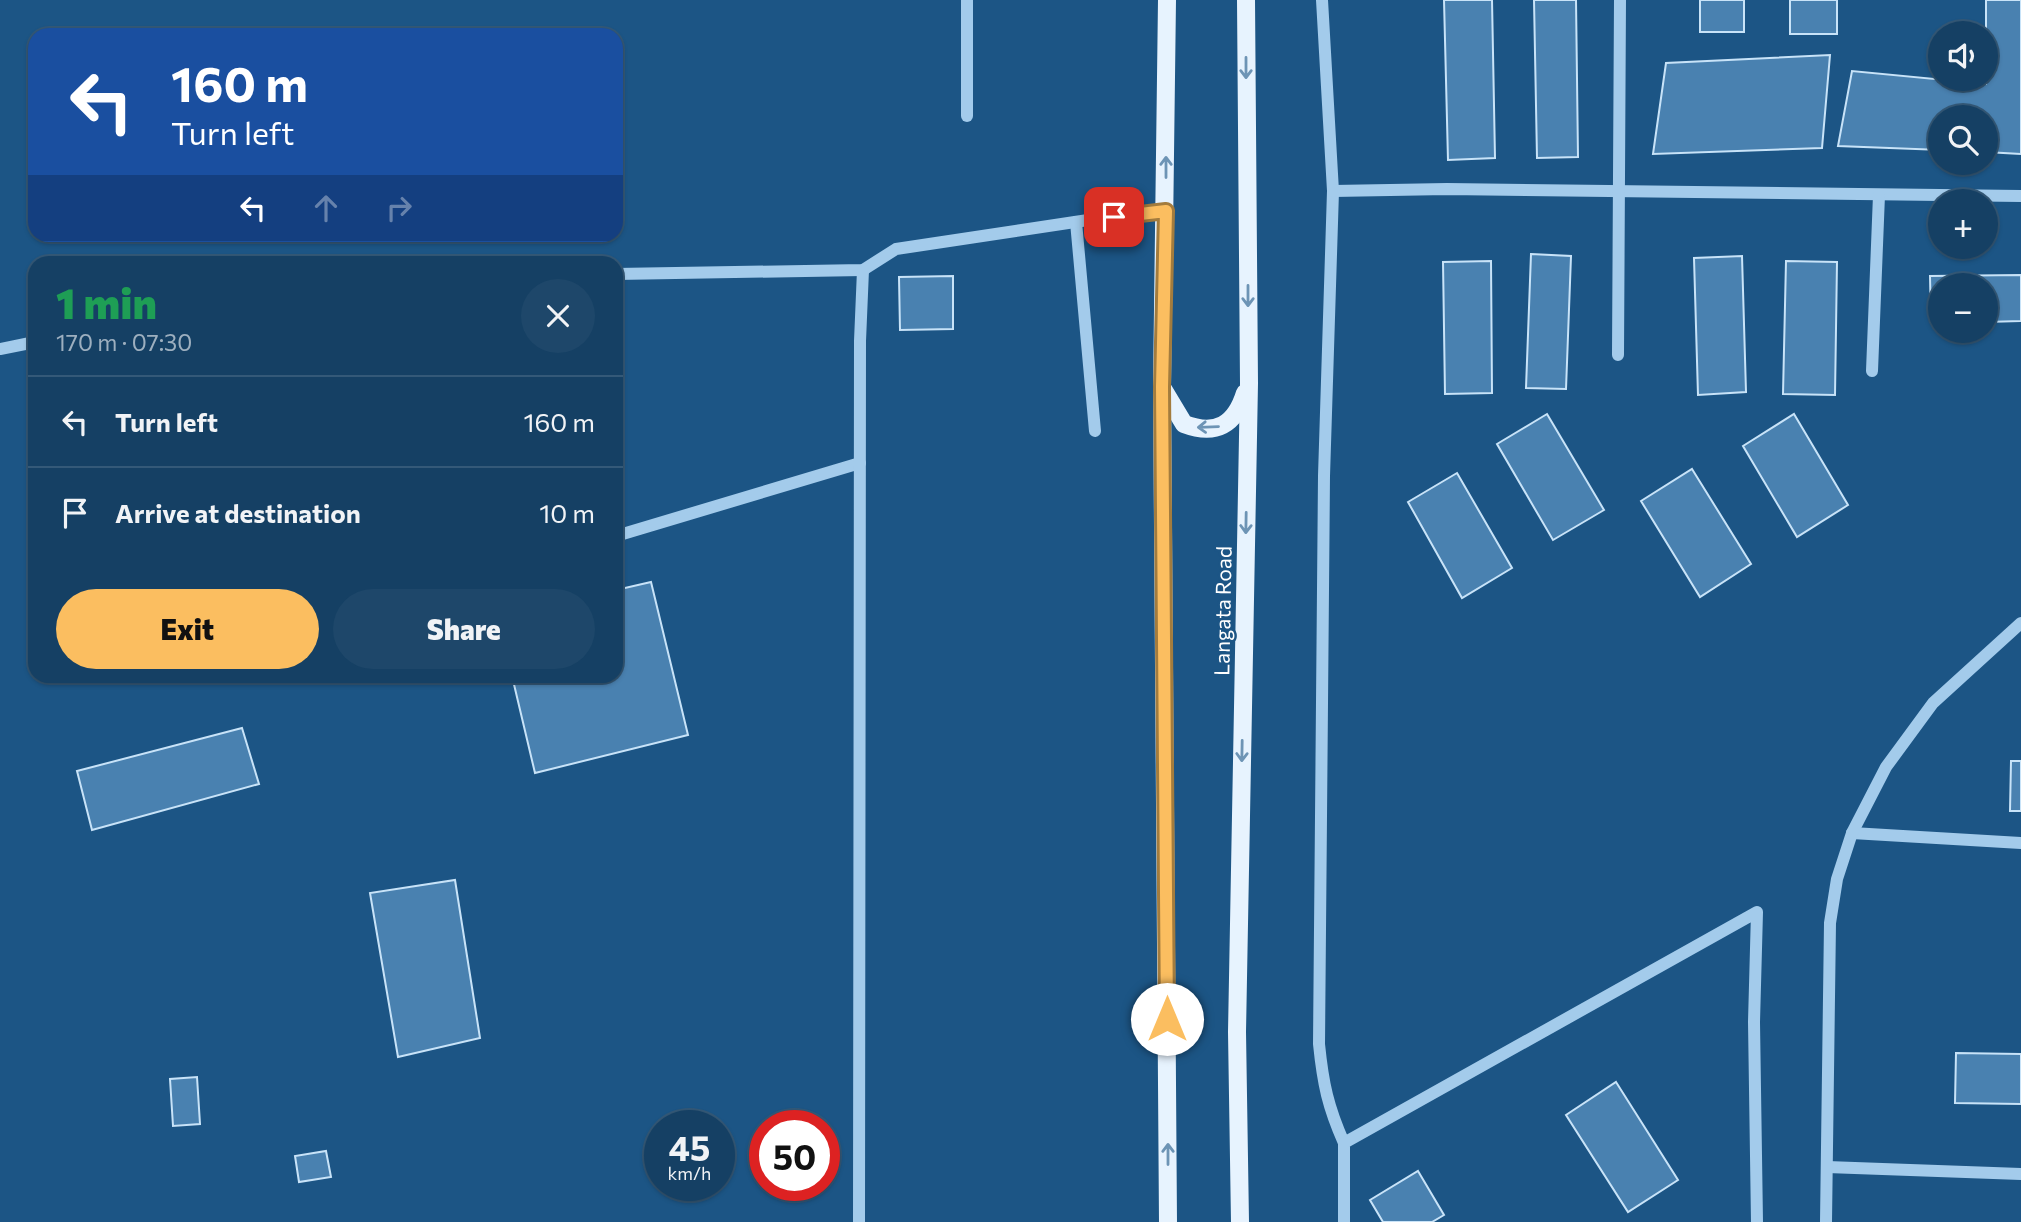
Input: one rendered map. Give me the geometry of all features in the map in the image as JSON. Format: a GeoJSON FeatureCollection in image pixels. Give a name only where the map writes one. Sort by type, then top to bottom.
{"type":"FeatureCollection","features":[{"type":"Feature","properties":{"kind":"main road"},"geometry":{"type":"LineString","coordinates":[[1167,0],[1162,387],[1168,1222]]}},
{"type":"Feature","properties":{"kind":"main road","name":"Langata Road"},"geometry":{"type":"LineString","coordinates":[[1240,1222],[1237,1032],[1249,383],[1245,0]]}},
{"type":"Feature","properties":{"kind":"main road"},"geometry":{"type":"LineString","coordinates":[[1162,387],[1184,424],[1211,430],[1222,426],[1239,413],[1249,383]]}},
{"type":"Feature","properties":{"kind":"street"},"geometry":{"type":"LineString","coordinates":[[967,0],[967,116]]}},
{"type":"Feature","properties":{"kind":"street"},"geometry":{"type":"LineString","coordinates":[[1322,0],[1333,191],[1324,476],[1320,1044],[1323,1084],[1331,1113],[1345,1143],[1344,1222]]}},
{"type":"Feature","properties":{"kind":"street"},"geometry":{"type":"LineString","coordinates":[[1618,355],[1620,0]]}},
{"type":"Feature","properties":{"kind":"street"},"geometry":{"type":"LineString","coordinates":[[1333,191],[1447,189],[2021,196]]}},
{"type":"Feature","properties":{"kind":"street"},"geometry":{"type":"LineString","coordinates":[[1871,371],[1879,195]]}},
{"type":"Feature","properties":{"kind":"street"},"geometry":{"type":"LineString","coordinates":[[623,274],[863,270],[896,249],[1166,211]]}},
{"type":"Feature","properties":{"kind":"street"},"geometry":{"type":"LineString","coordinates":[[1076,222],[1095,431]]}},
{"type":"Feature","properties":{"kind":"street"},"geometry":{"type":"LineString","coordinates":[[859,1222],[860,341],[863,270]]}},
{"type":"Feature","properties":{"kind":"street"},"geometry":{"type":"LineString","coordinates":[[0,349],[28,343]]}},
{"type":"Feature","properties":{"kind":"street"},"geometry":{"type":"LineString","coordinates":[[623,534],[860,463]]}},
{"type":"Feature","properties":{"kind":"street"},"geometry":{"type":"LineString","coordinates":[[1826,1222],[1830,923],[1838,879],[1852,832],[1886,767],[1933,703],[2021,623]]}},
{"type":"Feature","properties":{"kind":"street"},"geometry":{"type":"LineString","coordinates":[[1852,832],[2021,843]]}},
{"type":"Feature","properties":{"kind":"street"},"geometry":{"type":"LineString","coordinates":[[1345,1143],[1757,912],[1754,1021],[1757,1222]]}},
{"type":"Feature","properties":{"kind":"street"},"geometry":{"type":"LineString","coordinates":[[1827,1167],[2021,1174]]}},
{"type":"Feature","properties":{"kind":"building"},"geometry":{"type":"Polygon","coordinates":[[[1444,0],[1492,0],[1495,158],[1448,160],[1444,0]]]}},
{"type":"Feature","properties":{"kind":"building"},"geometry":{"type":"Polygon","coordinates":[[[1534,0],[1576,0],[1578,157],[1537,158],[1534,0]]]}},
{"type":"Feature","properties":{"kind":"building"},"geometry":{"type":"Polygon","coordinates":[[[1700,0],[1744,0],[1744,32],[1700,32],[1700,0]]]}},
{"type":"Feature","properties":{"kind":"building"},"geometry":{"type":"Polygon","coordinates":[[[1790,0],[1837,0],[1837,34],[1790,34],[1790,0]]]}},
{"type":"Feature","properties":{"kind":"building"},"geometry":{"type":"Polygon","coordinates":[[[1986,0],[2021,0],[2021,154],[1998,153],[1998,105],[1928,105],[1928,149],[1838,146],[1852,71],[1928,78],[1928,91],[1998,91],[1998,21],[1986,21],[1986,0]]]}},
{"type":"Feature","properties":{"kind":"building"},"geometry":{"type":"Polygon","coordinates":[[[1830,55],[1822,148],[1653,154],[1666,63],[1830,55]]]}},
{"type":"Feature","properties":{"kind":"building"},"geometry":{"type":"Polygon","coordinates":[[[1531,254],[1571,256],[1566,389],[1526,388],[1531,254]]]}},
{"type":"Feature","properties":{"kind":"building"},"geometry":{"type":"Polygon","coordinates":[[[1742,256],[1746,392],[1698,395],[1694,258],[1742,256]]]}},
{"type":"Feature","properties":{"kind":"building"},"geometry":{"type":"Polygon","coordinates":[[[1491,261],[1492,393],[1445,394],[1443,262],[1491,261]]]}},
{"type":"Feature","properties":{"kind":"building"},"geometry":{"type":"Polygon","coordinates":[[[1786,261],[1837,262],[1835,395],[1783,394],[1786,261]]]}},
{"type":"Feature","properties":{"kind":"building"},"geometry":{"type":"Polygon","coordinates":[[[1998,275],[2021,275],[2021,321],[1998,322],[1998,275]]]}},
{"type":"Feature","properties":{"kind":"building"},"geometry":{"type":"Polygon","coordinates":[[[953,276],[953,329],[900,330],[899,277],[953,276]]]}},
{"type":"Feature","properties":{"kind":"building"},"geometry":{"type":"Polygon","coordinates":[[[1547,414],[1604,510],[1553,540],[1497,444],[1547,414]]]}},
{"type":"Feature","properties":{"kind":"building"},"geometry":{"type":"Polygon","coordinates":[[[1794,414],[1848,505],[1797,537],[1743,446],[1794,414]]]}},
{"type":"Feature","properties":{"kind":"building"},"geometry":{"type":"Polygon","coordinates":[[[1692,469],[1751,564],[1700,597],[1641,501],[1692,469]]]}},
{"type":"Feature","properties":{"kind":"building"},"geometry":{"type":"Polygon","coordinates":[[[1457,473],[1512,568],[1462,598],[1408,502],[1457,473]]]}},
{"type":"Feature","properties":{"kind":"building"},"geometry":{"type":"Polygon","coordinates":[[[651,582],[688,735],[535,773],[514,683],[623,683],[623,588],[651,582]]]}},
{"type":"Feature","properties":{"kind":"building"},"geometry":{"type":"Polygon","coordinates":[[[242,728],[259,784],[92,830],[77,771],[242,728]]]}},
{"type":"Feature","properties":{"kind":"building"},"geometry":{"type":"Polygon","coordinates":[[[2011,761],[2021,761],[2021,811],[2010,811],[2011,761]]]}},
{"type":"Feature","properties":{"kind":"building"},"geometry":{"type":"Polygon","coordinates":[[[455,880],[480,1038],[398,1057],[370,893],[455,880]]]}},
{"type":"Feature","properties":{"kind":"building"},"geometry":{"type":"Polygon","coordinates":[[[1956,1053],[2021,1054],[2021,1104],[1955,1103],[1956,1053]]]}},
{"type":"Feature","properties":{"kind":"building"},"geometry":{"type":"Polygon","coordinates":[[[197,1077],[200,1124],[173,1126],[170,1079],[197,1077]]]}},
{"type":"Feature","properties":{"kind":"building"},"geometry":{"type":"Polygon","coordinates":[[[1616,1082],[1678,1180],[1628,1212],[1566,1115],[1616,1082]]]}},
{"type":"Feature","properties":{"kind":"building"},"geometry":{"type":"Polygon","coordinates":[[[326,1151],[331,1177],[299,1182],[295,1156],[326,1151]]]}},
{"type":"Feature","properties":{"kind":"building"},"geometry":{"type":"Polygon","coordinates":[[[1418,1171],[1444,1215],[1432,1222],[1383,1222],[1370,1200],[1418,1171]]]}},
{"type":"Feature","properties":{"kind":"route"},"geometry":{"type":"LineString","coordinates":[[1114,217],[1166,211],[1162,387],[1167,1019]]}}]}
